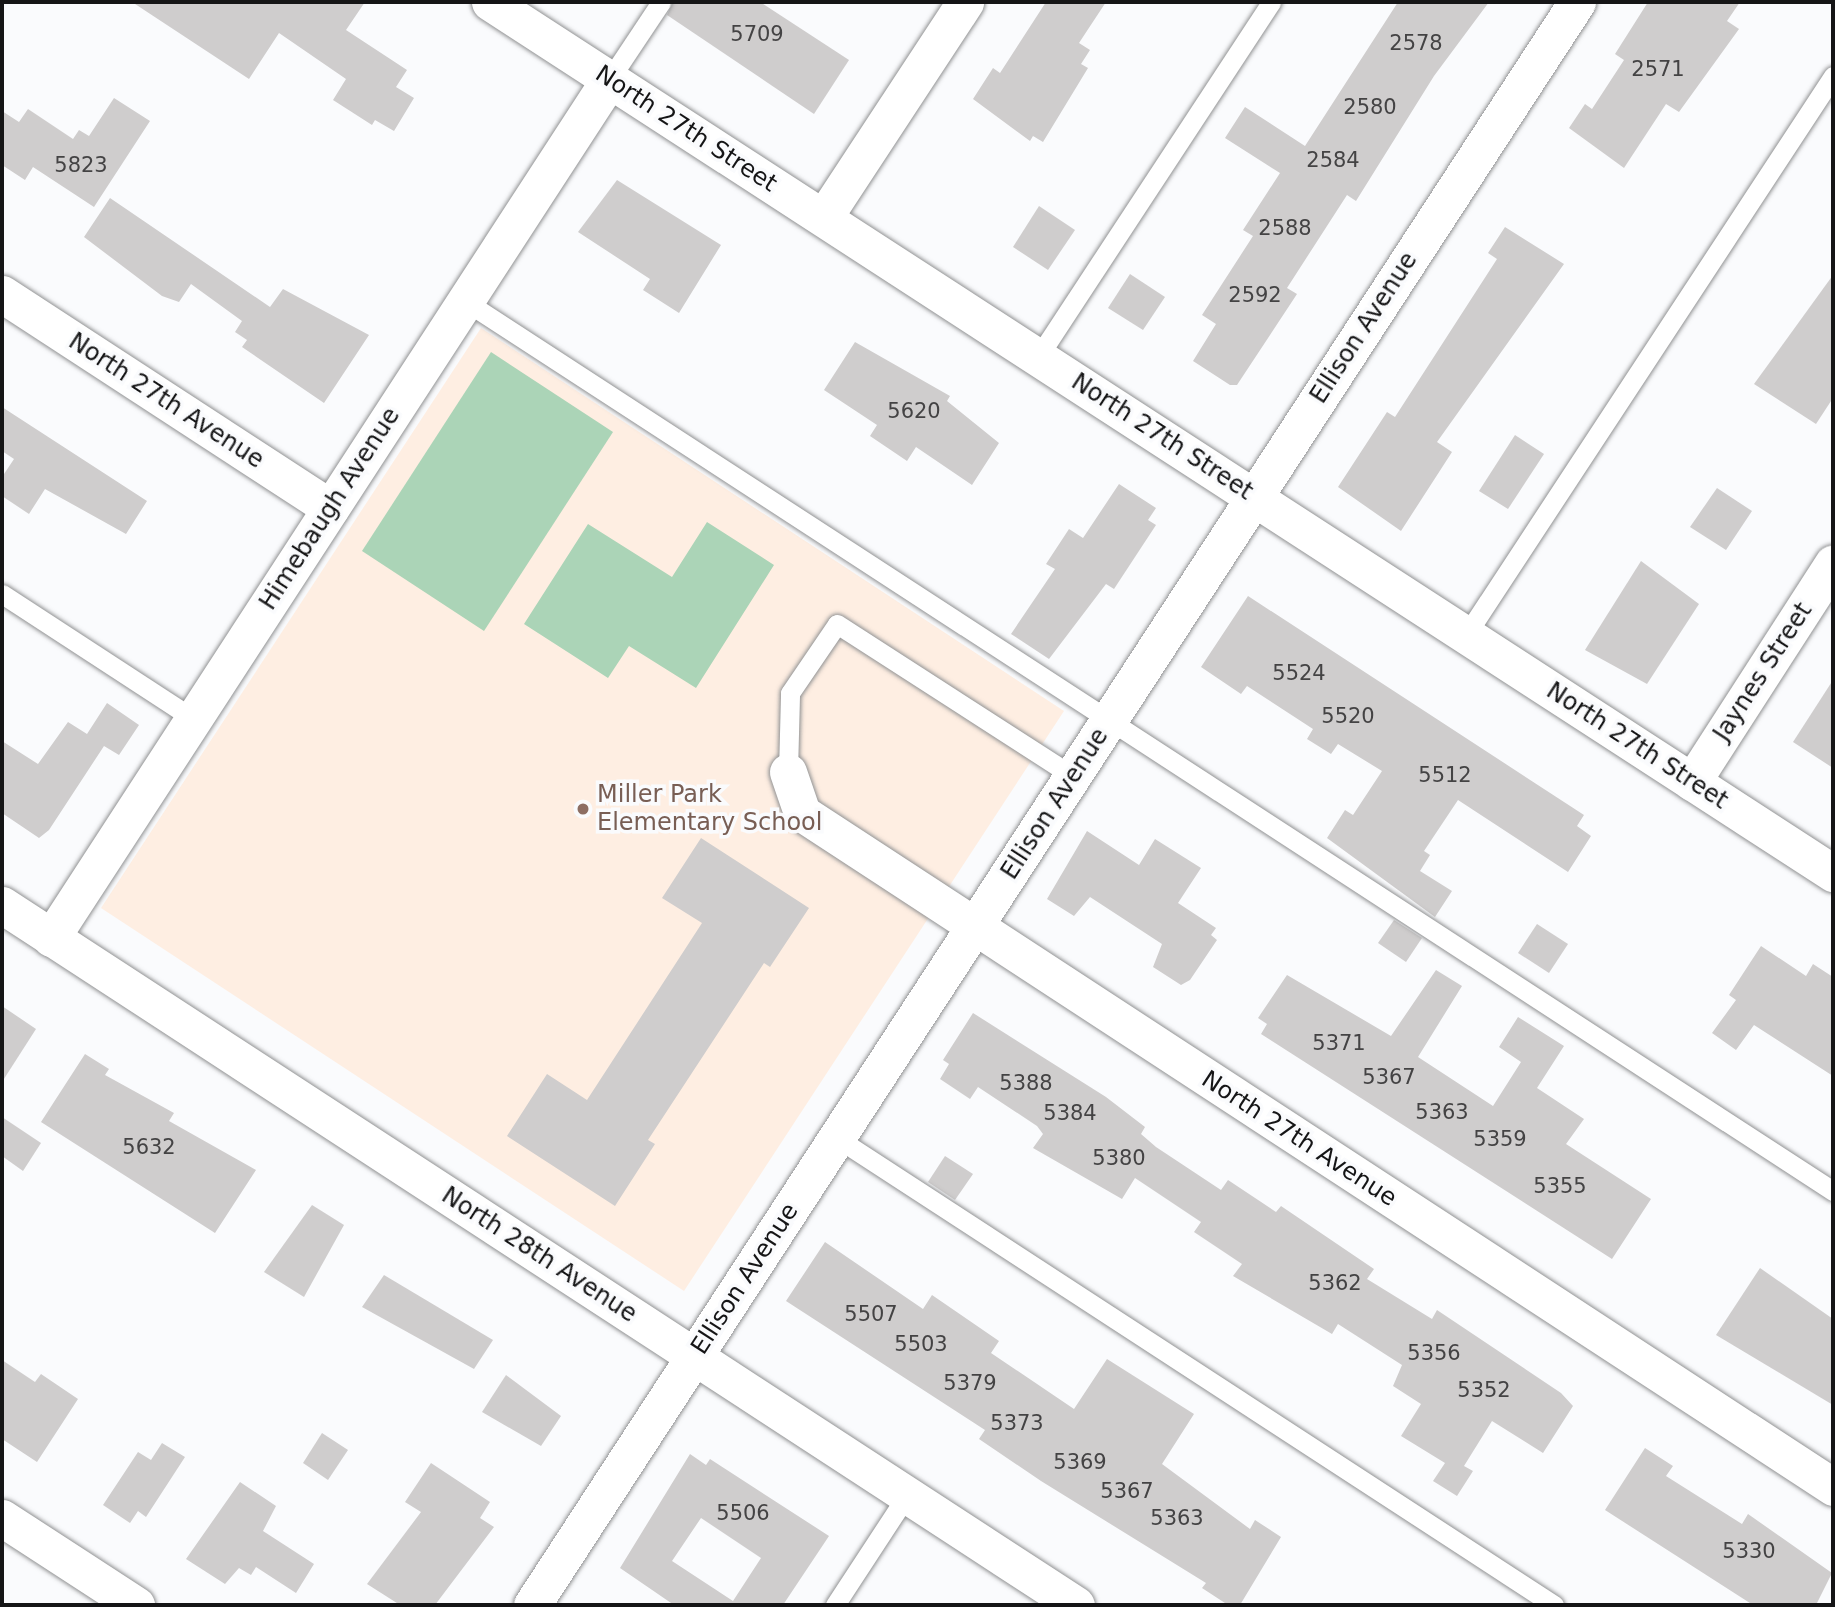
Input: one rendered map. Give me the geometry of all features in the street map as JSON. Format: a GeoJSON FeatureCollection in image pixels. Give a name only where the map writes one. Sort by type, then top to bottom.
{"type":"FeatureCollection","features":[{"type":"Feature","properties":{"kind":"street","name":"North 27th Street"},"geometry":{"type":"LineString","coordinates":[[490,2],[1833,873]]}},
{"type":"Feature","properties":{"kind":"street"},"geometry":{"type":"LineString","coordinates":[[824,217],[965,2]]}},
{"type":"Feature","properties":{"kind":"street","name":"Ellison Avenue"},"geometry":{"type":"LineString","coordinates":[[532,1605],[1577,2]]}},
{"type":"Feature","properties":{"kind":"street","name":"Himebaugh Avenue"},"geometry":{"type":"LineString","coordinates":[[51,938],[609,80]]}},
{"type":"Feature","properties":{"kind":"street","name":"North 27th Avenue"},"geometry":{"type":"LineString","coordinates":[[2,294],[330,508]]}},
{"type":"Feature","properties":{"kind":"street","name":"Jaynes Street"},"geometry":{"type":"LineString","coordinates":[[1692,782],[1832,568]]}},
{"type":"Feature","properties":{"kind":"street","name":"North 27th Avenue"},"geometry":{"type":"LineString","coordinates":[[788,772],[802,813],[974,928],[1833,1487]]}},
{"type":"Feature","properties":{"kind":"street","name":"North 28th Avenue"},"geometry":{"type":"LineString","coordinates":[[2,905],[1076,1605]]}},
{"type":"Feature","properties":{"kind":"street"},"geometry":{"type":"LineString","coordinates":[[2,1518],[136,1605]]}},
{"type":"Feature","properties":{"kind":"lane"},"geometry":{"type":"LineString","coordinates":[[609,80],[661,2]]}},
{"type":"Feature","properties":{"kind":"lane"},"geometry":{"type":"LineString","coordinates":[[1038,357],[1271,2]]}},
{"type":"Feature","properties":{"kind":"lane"},"geometry":{"type":"LineString","coordinates":[[1466,635],[1833,76]]}},
{"type":"Feature","properties":{"kind":"lane"},"geometry":{"type":"LineString","coordinates":[[465,302],[1833,1191]]}},
{"type":"Feature","properties":{"kind":"lane"},"geometry":{"type":"LineString","coordinates":[[2,594],[194,719]]}},
{"type":"Feature","properties":{"kind":"lane"},"geometry":{"type":"LineString","coordinates":[[788,772],[790,694],[837,624],[1073,776]]}},
{"type":"Feature","properties":{"kind":"lane"},"geometry":{"type":"LineString","coordinates":[[837,1138],[1554,1605]]}},
{"type":"Feature","properties":{"kind":"lane"},"geometry":{"type":"LineString","coordinates":[[835,1605],[907,1495]]}},
{"type":"Feature","properties":{"kind":"shaded area","name":"Miller Park Elementary School"},"geometry":{"type":"Polygon","coordinates":[[[481,328],[1064,711],[684,1291],[101,908],[481,328]]]}},
{"type":"Feature","properties":{"kind":"green space"},"geometry":{"type":"Polygon","coordinates":[[[491,352],[613,432],[484,631],[362,551],[491,352]]]}},
{"type":"Feature","properties":{"kind":"green space"},"geometry":{"type":"Polygon","coordinates":[[[707,522],[774,565],[696,688],[629,646],[608,678],[524,624],[588,524],[672,577],[707,522]]]}},
{"type":"Feature","properties":{"kind":"building"},"geometry":{"type":"Polygon","coordinates":[[[132,2],[365,2],[346,30],[407,70],[396,87],[414,98],[394,131],[375,120],[372,125],[333,100],[346,79],[279,33],[249,79],[132,2]]]}},
{"type":"Feature","properties":{"kind":"building"},"geometry":{"type":"Polygon","coordinates":[[[673,2],[760,2],[849,60],[814,114],[667,15],[673,2]]]}},
{"type":"Feature","properties":{"kind":"building"},"geometry":{"type":"Polygon","coordinates":[[[1046,2],[1106,2],[1079,43],[1090,50],[1081,64],[1088,68],[1043,142],[1033,136],[1030,141],[973,99],[993,68],[1000,73],[1046,2]]]}},
{"type":"Feature","properties":{"kind":"building"},"geometry":{"type":"Polygon","coordinates":[[[1398,2],[1489,2],[1434,76],[1356,201],[1347,195],[1287,288],[1297,294],[1237,385],[1230,385],[1193,361],[1216,324],[1202,315],[1253,236],[1243,230],[1280,173],[1225,138],[1245,107],[1305,146],[1398,2]]]}},
{"type":"Feature","properties":{"kind":"building"},"geometry":{"type":"Polygon","coordinates":[[[1648,2],[1740,2],[1727,21],[1739,29],[1679,112],[1666,104],[1624,168],[1569,128],[1585,104],[1592,109],[1624,60],[1615,54],[1648,2]]]}},
{"type":"Feature","properties":{"kind":"building"},"geometry":{"type":"Polygon","coordinates":[[[114,98],[150,121],[94,207],[33,167],[25,180],[2,165],[2,111],[19,122],[28,109],[73,139],[79,130],[89,136],[114,98]]]}},
{"type":"Feature","properties":{"kind":"building"},"geometry":{"type":"Polygon","coordinates":[[[617,180],[721,245],[679,313],[643,290],[650,279],[578,232],[617,180]]]}},
{"type":"Feature","properties":{"kind":"building"},"geometry":{"type":"Polygon","coordinates":[[[110,198],[270,307],[283,289],[369,335],[324,403],[242,347],[247,340],[235,332],[242,321],[191,284],[179,302],[162,296],[84,237],[110,198]]]}},
{"type":"Feature","properties":{"kind":"building"},"geometry":{"type":"Polygon","coordinates":[[[1039,206],[1075,230],[1048,270],[1013,247],[1039,206]]]}},
{"type":"Feature","properties":{"kind":"building"},"geometry":{"type":"Polygon","coordinates":[[[1505,227],[1564,264],[1437,442],[1452,452],[1401,531],[1338,487],[1387,412],[1395,417],[1497,259],[1488,253],[1505,227]]]}},
{"type":"Feature","properties":{"kind":"building"},"geometry":{"type":"Polygon","coordinates":[[[1130,274],[1165,297],[1143,330],[1108,308],[1130,274]]]}},
{"type":"Feature","properties":{"kind":"building"},"geometry":{"type":"Polygon","coordinates":[[[1833,275],[1833,398],[1816,424],[1754,384],[1833,275]]]}},
{"type":"Feature","properties":{"kind":"building"},"geometry":{"type":"Polygon","coordinates":[[[855,342],[950,396],[947,401],[999,443],[972,485],[916,447],[907,461],[870,436],[877,425],[824,390],[855,342]]]}},
{"type":"Feature","properties":{"kind":"building"},"geometry":{"type":"Polygon","coordinates":[[[2,407],[147,501],[126,534],[45,489],[29,514],[2,496],[2,477],[14,459],[2,451],[2,407]]]}},
{"type":"Feature","properties":{"kind":"building"},"geometry":{"type":"Polygon","coordinates":[[[1515,435],[1544,454],[1508,509],[1479,491],[1515,435]]]}},
{"type":"Feature","properties":{"kind":"building"},"geometry":{"type":"Polygon","coordinates":[[[1119,484],[1156,508],[1148,520],[1156,525],[1114,589],[1106,584],[1049,659],[1011,634],[1055,569],[1046,564],[1069,529],[1083,538],[1119,484]]]}},
{"type":"Feature","properties":{"kind":"building"},"geometry":{"type":"Polygon","coordinates":[[[1717,488],[1752,511],[1726,550],[1690,527],[1717,488]]]}},
{"type":"Feature","properties":{"kind":"building"},"geometry":{"type":"Polygon","coordinates":[[[1641,561],[1699,604],[1647,684],[1585,650],[1641,561]]]}},
{"type":"Feature","properties":{"kind":"building"},"geometry":{"type":"Polygon","coordinates":[[[1248,596],[1584,815],[1577,826],[1591,836],[1568,872],[1458,800],[1424,851],[1430,855],[1420,871],[1452,891],[1435,917],[1327,838],[1345,810],[1353,815],[1382,771],[1338,744],[1331,754],[1307,739],[1313,729],[1247,686],[1241,694],[1201,667],[1248,596]]]}},
{"type":"Feature","properties":{"kind":"building"},"geometry":{"type":"Polygon","coordinates":[[[1833,680],[1833,768],[1793,742],[1833,680]]]}},
{"type":"Feature","properties":{"kind":"building"},"geometry":{"type":"Polygon","coordinates":[[[107,703],[139,725],[119,755],[104,746],[49,830],[39,838],[2,813],[2,741],[38,764],[68,722],[87,734],[107,703]]]}},
{"type":"Feature","properties":{"kind":"building"},"geometry":{"type":"Polygon","coordinates":[[[1087,831],[1139,865],[1155,839],[1201,868],[1178,903],[1216,928],[1211,935],[1217,940],[1190,980],[1181,985],[1153,967],[1162,944],[1090,897],[1074,916],[1047,899],[1087,831]]]}},
{"type":"Feature","properties":{"kind":"building"},"geometry":{"type":"Polygon","coordinates":[[[701,838],[809,908],[770,967],[764,963],[648,1140],[655,1144],[615,1206],[507,1136],[547,1074],[587,1100],[702,923],[662,898],[701,838]]]}},
{"type":"Feature","properties":{"kind":"building"},"geometry":{"type":"Polygon","coordinates":[[[1394,920],[1422,938],[1406,962],[1378,943],[1394,920]]]}},
{"type":"Feature","properties":{"kind":"building"},"geometry":{"type":"Polygon","coordinates":[[[1537,924],[1568,944],[1549,973],[1518,953],[1537,924]]]}},
{"type":"Feature","properties":{"kind":"building"},"geometry":{"type":"Polygon","coordinates":[[[1761,946],[1806,976],[1813,964],[1833,977],[1833,1076],[1754,1025],[1736,1050],[1712,1033],[1736,1000],[1729,995],[1761,946]]]}},
{"type":"Feature","properties":{"kind":"building"},"geometry":{"type":"Polygon","coordinates":[[[1436,970],[1462,986],[1418,1057],[1493,1106],[1521,1062],[1499,1047],[1518,1017],[1564,1046],[1537,1088],[1584,1119],[1566,1144],[1651,1199],[1612,1259],[1261,1034],[1267,1024],[1258,1018],[1287,975],[1391,1036],[1436,970]]]}},
{"type":"Feature","properties":{"kind":"building"},"geometry":{"type":"Polygon","coordinates":[[[2,1006],[36,1029],[2,1082],[2,1006]]]}},
{"type":"Feature","properties":{"kind":"building"},"geometry":{"type":"Polygon","coordinates":[[[973,1013],[1106,1097],[1145,1127],[1141,1134],[1156,1147],[1221,1190],[1228,1180],[1276,1212],[1281,1206],[1374,1269],[1367,1279],[1432,1319],[1437,1310],[1561,1393],[1573,1406],[1543,1453],[1492,1421],[1464,1466],[1473,1471],[1457,1496],[1433,1481],[1445,1463],[1401,1436],[1421,1404],[1393,1386],[1402,1365],[1338,1324],[1332,1334],[1233,1276],[1242,1264],[1194,1232],[1201,1222],[1135,1178],[1122,1199],[1033,1148],[1043,1134],[1037,1126],[978,1087],[970,1099],[940,1079],[949,1064],[943,1060],[973,1013]]]}},
{"type":"Feature","properties":{"kind":"building"},"geometry":{"type":"Polygon","coordinates":[[[85,1054],[109,1069],[105,1075],[174,1113],[169,1121],[256,1170],[215,1233],[41,1122],[85,1054]]]}},
{"type":"Feature","properties":{"kind":"building"},"geometry":{"type":"Polygon","coordinates":[[[2,1117],[41,1143],[23,1171],[2,1156],[2,1117]]]}},
{"type":"Feature","properties":{"kind":"building"},"geometry":{"type":"Polygon","coordinates":[[[945,1156],[973,1174],[955,1200],[928,1182],[945,1156]]]}},
{"type":"Feature","properties":{"kind":"building"},"geometry":{"type":"Polygon","coordinates":[[[312,1205],[344,1225],[304,1297],[264,1272],[312,1205]]]}},
{"type":"Feature","properties":{"kind":"building"},"geometry":{"type":"Polygon","coordinates":[[[825,1242],[923,1309],[932,1295],[999,1341],[991,1353],[1074,1409],[1107,1359],[1194,1414],[1162,1464],[1250,1529],[1255,1520],[1281,1537],[1240,1605],[1228,1605],[1202,1588],[1206,1583],[1041,1481],[979,1439],[985,1430],[786,1301],[825,1242]]]}},
{"type":"Feature","properties":{"kind":"building"},"geometry":{"type":"Polygon","coordinates":[[[1760,1268],[1833,1319],[1833,1405],[1716,1335],[1760,1268]]]}},
{"type":"Feature","properties":{"kind":"building"},"geometry":{"type":"Polygon","coordinates":[[[384,1275],[493,1340],[474,1369],[362,1307],[384,1275]]]}},
{"type":"Feature","properties":{"kind":"building"},"geometry":{"type":"Polygon","coordinates":[[[2,1360],[35,1382],[41,1374],[78,1399],[37,1462],[2,1439],[2,1360]]]}},
{"type":"Feature","properties":{"kind":"building"},"geometry":{"type":"Polygon","coordinates":[[[506,1375],[561,1416],[541,1446],[482,1412],[506,1375]]]}},
{"type":"Feature","properties":{"kind":"building"},"geometry":{"type":"Polygon","coordinates":[[[322,1433],[348,1450],[328,1480],[303,1463],[322,1433]]]}},
{"type":"Feature","properties":{"kind":"building"},"geometry":{"type":"Polygon","coordinates":[[[162,1443],[185,1457],[146,1517],[138,1511],[130,1523],[103,1505],[138,1452],[151,1460],[162,1443]]]}},
{"type":"Feature","properties":{"kind":"building"},"geometry":{"type":"Polygon","coordinates":[[[1645,1448],[1673,1466],[1666,1476],[1742,1524],[1748,1514],[1832,1573],[1816,1605],[1753,1605],[1605,1510],[1645,1448]]]}},
{"type":"Feature","properties":{"kind":"building"},"geometry":{"type":"Polygon","coordinates":[[[690,1454],[706,1465],[710,1459],[829,1536],[783,1605],[674,1605],[620,1568],[690,1454]],[[701,1518],[672,1561],[733,1601],[761,1558],[701,1518]]]}},
{"type":"Feature","properties":{"kind":"building"},"geometry":{"type":"Polygon","coordinates":[[[431,1463],[490,1502],[480,1518],[494,1527],[435,1605],[400,1605],[367,1584],[421,1512],[405,1502],[431,1463]]]}},
{"type":"Feature","properties":{"kind":"building"},"geometry":{"type":"Polygon","coordinates":[[[240,1482],[276,1506],[263,1531],[314,1564],[296,1593],[256,1567],[251,1575],[239,1568],[225,1584],[186,1559],[240,1482]]]}},
{"type":"Feature","properties":{"kind":"place","name":"Miller Park Elementary School"},"geometry":{"type":"Point","coordinates":[583,809]}}]}
